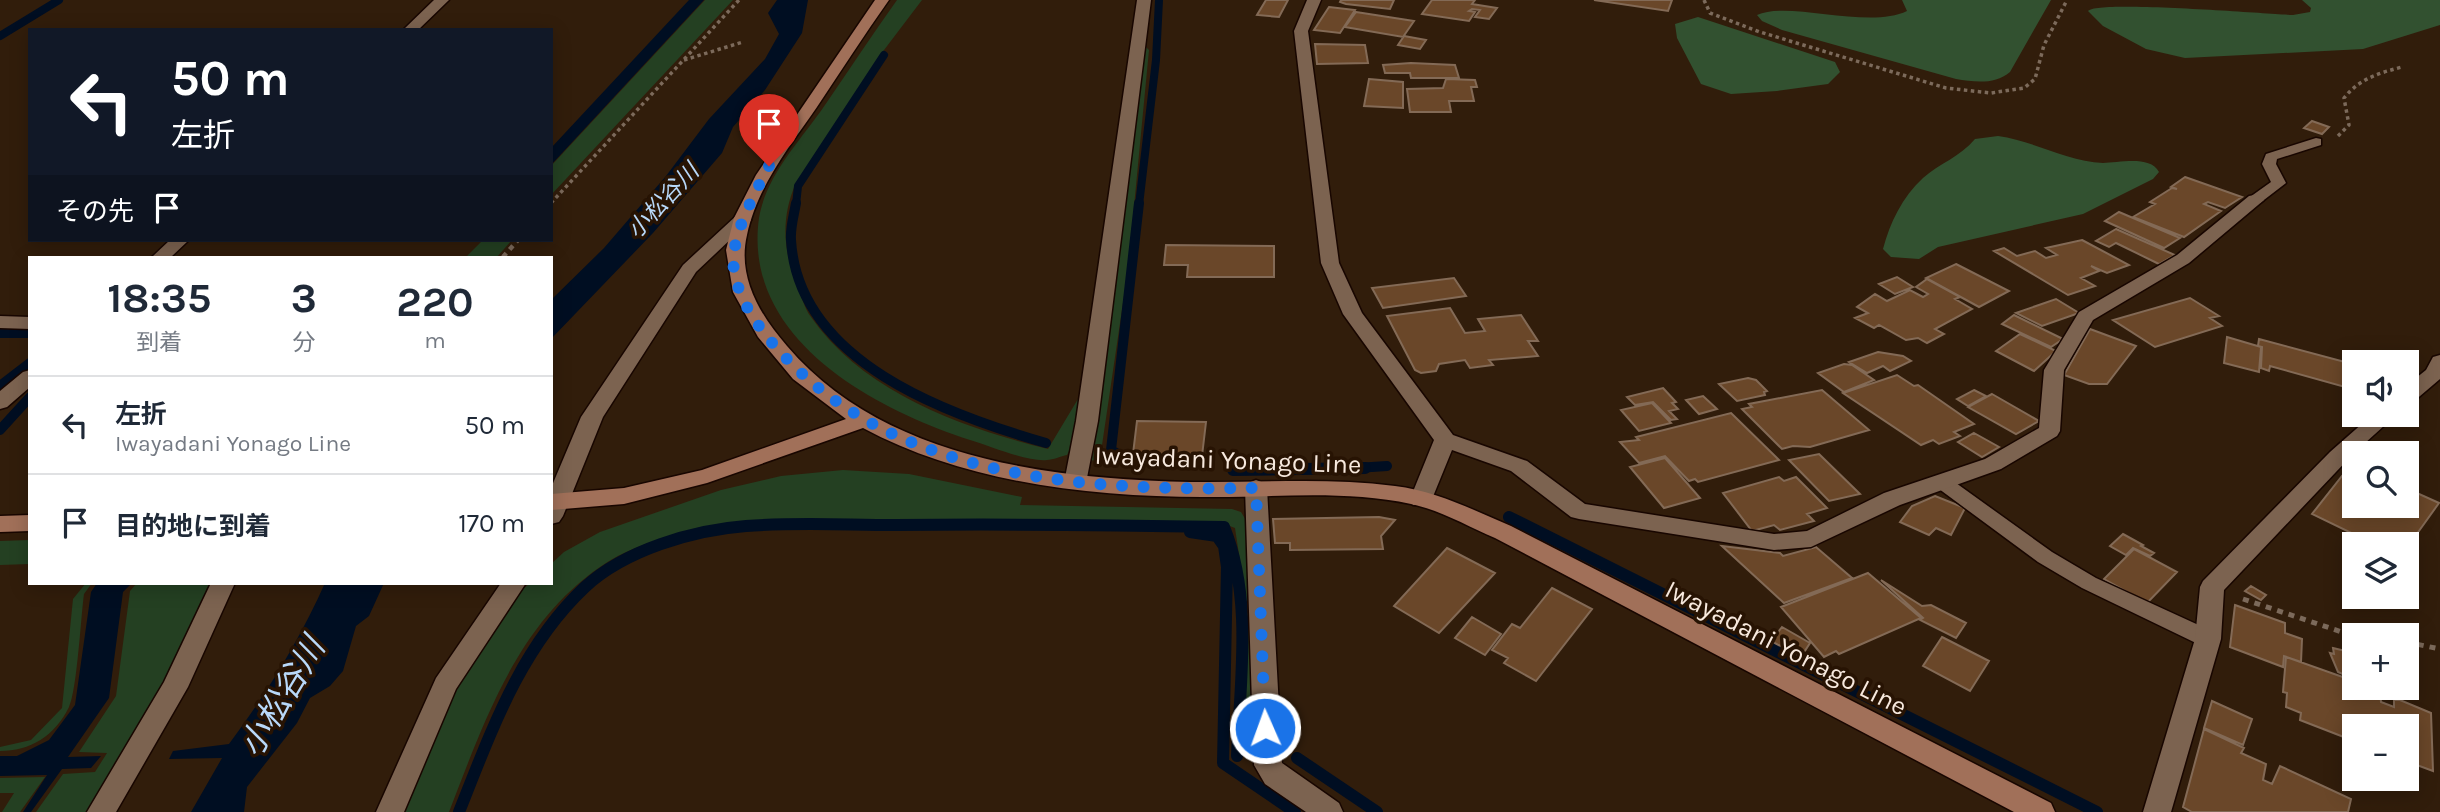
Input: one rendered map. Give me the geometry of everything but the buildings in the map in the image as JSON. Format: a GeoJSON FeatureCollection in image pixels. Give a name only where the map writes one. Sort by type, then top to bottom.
{"type":"FeatureCollection","features":[{"type":"Feature","properties":{"kind":"main road","name":"Iwayadani Yonago Line"},"geometry":{"type":"LineString","coordinates":[[882,0],[769,166],[742,220],[734,269],[745,302],[774,345],[808,380],[863,420],[901,440],[1018,472],[1075,484],[1172,489],[1367,491],[1421,499],[1503,532],[2041,812]]}},
{"type":"Feature","properties":{"kind":"main road"},"geometry":{"type":"LineString","coordinates":[[553,507],[624,496],[707,476],[863,420]]}},
{"type":"Feature","properties":{"kind":"main road"},"geometry":{"type":"LineString","coordinates":[[0,524],[28,523]]}},
{"type":"Feature","properties":{"kind":"street"},"geometry":{"type":"LineString","coordinates":[[412,28],[442,0]]}},
{"type":"Feature","properties":{"kind":"street"},"geometry":{"type":"LineString","coordinates":[[1075,484],[1087,421],[1144,0]]}},
{"type":"Feature","properties":{"kind":"street"},"geometry":{"type":"LineString","coordinates":[[1314,0],[1301,31],[1330,263],[1353,314],[1446,439],[1519,466],[1578,511],[1774,542],[1811,539],[1892,499],[1993,464],[2049,431],[2054,370],[2087,316],[2183,259],[2255,200]]}},
{"type":"Feature","properties":{"kind":"street"},"geometry":{"type":"LineString","coordinates":[[553,507],[592,417],[689,269],[742,220]]}},
{"type":"Feature","properties":{"kind":"street"},"geometry":{"type":"LineString","coordinates":[[161,256],[178,242]]}},
{"type":"Feature","properties":{"kind":"street"},"geometry":{"type":"LineString","coordinates":[[0,322],[28,323]]}},
{"type":"Feature","properties":{"kind":"street"},"geometry":{"type":"LineString","coordinates":[[2419,386],[2435,373],[2440,361]]}},
{"type":"Feature","properties":{"kind":"street"},"geometry":{"type":"LineString","coordinates":[[0,402],[28,378]]}},
{"type":"Feature","properties":{"kind":"street"},"geometry":{"type":"LineString","coordinates":[[2157,812],[2207,639],[2212,587],[2337,457],[2371,427]]}},
{"type":"Feature","properties":{"kind":"street"},"geometry":{"type":"LineString","coordinates":[[1421,499],[1446,439]]}},
{"type":"Feature","properties":{"kind":"street"},"geometry":{"type":"LineString","coordinates":[[1256,488],[1268,765],[1275,776],[1329,812]]}},
{"type":"Feature","properties":{"kind":"street"},"geometry":{"type":"LineString","coordinates":[[102,812],[175,687],[222,585]]}},
{"type":"Feature","properties":{"kind":"street"},"geometry":{"type":"LineString","coordinates":[[390,812],[444,685],[512,585]]}},
{"type":"Feature","properties":{"kind":"lane"},"geometry":{"type":"LineString","coordinates":[[2255,200],[2279,183],[2269,164],[2271,158],[2316,142]]}},
{"type":"Feature","properties":{"kind":"lane"},"geometry":{"type":"LineString","coordinates":[[1942,482],[2045,557],[2089,583],[2207,639]]}},
{"type":"Feature","properties":{"kind":"path"},"geometry":{"type":"LineString","coordinates":[[553,201],[739,0]]}},
{"type":"Feature","properties":{"kind":"path"},"geometry":{"type":"LineString","coordinates":[[1704,0],[1705,8],[1721,19],[1760,32],[1946,88],[1991,93],[2024,88],[2035,79],[2044,45],[2067,0]]}},
{"type":"Feature","properties":{"kind":"path"},"geometry":{"type":"LineString","coordinates":[[683,60],[743,42]]}},
{"type":"Feature","properties":{"kind":"path"},"geometry":{"type":"LineString","coordinates":[[504,256],[516,242]]}},
{"type":"Feature","properties":{"kind":"path"},"geometry":{"type":"LineString","coordinates":[[2212,587],[2342,632]]}},
{"type":"Feature","properties":{"kind":"path"},"geometry":{"type":"LineString","coordinates":[[2419,645],[2440,649]]}},
{"type":"Feature","properties":{"kind":"green space"},"geometry":{"type":"Polygon","coordinates":[[[705,0],[733,0],[553,193],[553,164],[705,0]]]}},
{"type":"Feature","properties":{"kind":"green space"},"geometry":{"type":"Polygon","coordinates":[[[897,0],[922,0],[881,54],[795,185],[790,198],[786,222],[787,246],[792,271],[803,301],[811,317],[833,344],[858,367],[918,404],[983,430],[1048,449],[1084,389],[1074,441],[1067,455],[1047,460],[1019,456],[933,427],[894,409],[857,388],[822,363],[793,333],[771,299],[759,261],[759,218],[769,187],[786,158],[897,0]]]}},
{"type":"Feature","properties":{"kind":"green space"},"geometry":{"type":"Polygon","coordinates":[[[1148,0],[1151,0],[1146,47],[1149,50],[1128,269],[1101,452],[1113,459],[1130,453],[1132,457],[1118,464],[1090,460],[1148,0]]]}},
{"type":"Feature","properties":{"kind":"green space"},"geometry":{"type":"Polygon","coordinates":[[[1902,0],[2051,0],[2010,72],[1998,79],[1984,82],[1956,79],[1782,30],[1762,21],[1757,15],[1771,11],[1788,11],[1871,18],[1891,16],[1907,11],[1902,0]]]}},
{"type":"Feature","properties":{"kind":"green space"},"geometry":{"type":"Polygon","coordinates":[[[2302,0],[2440,0],[2440,25],[2363,49],[2185,58],[2146,49],[2103,26],[2088,11],[2099,8],[2150,7],[2293,15],[2310,12],[2311,8],[2302,0]]]}},
{"type":"Feature","properties":{"kind":"green space"},"geometry":{"type":"Polygon","coordinates":[[[1698,17],[1835,62],[1840,72],[1828,84],[1777,91],[1731,94],[1701,84],[1677,38],[1675,24],[1698,17]]]}},
{"type":"Feature","properties":{"kind":"green space"},"geometry":{"type":"Polygon","coordinates":[[[1998,136],[2090,161],[2149,163],[2159,172],[2153,179],[2083,214],[1938,247],[1919,259],[1891,257],[1883,249],[1886,239],[1898,211],[1916,185],[1975,139],[1998,136]]]}},
{"type":"Feature","properties":{"kind":"green space"},"geometry":{"type":"Polygon","coordinates":[[[481,242],[510,242],[498,256],[467,256],[481,242]]]}},
{"type":"Feature","properties":{"kind":"green space"},"geometry":{"type":"Polygon","coordinates":[[[843,470],[909,474],[1022,497],[1020,505],[1232,509],[1241,512],[1247,522],[1250,600],[1246,601],[1235,528],[1222,523],[763,521],[678,535],[637,547],[618,556],[571,590],[546,617],[506,677],[449,812],[401,812],[458,680],[523,589],[528,585],[553,585],[553,562],[564,552],[600,532],[721,490],[781,476],[843,470]]]}},
{"type":"Feature","properties":{"kind":"green space"},"geometry":{"type":"Polygon","coordinates":[[[28,540],[28,564],[0,565],[0,541],[28,540]]]}},
{"type":"Feature","properties":{"kind":"green space"},"geometry":{"type":"Polygon","coordinates":[[[84,585],[91,585],[84,594],[69,707],[57,726],[41,740],[21,748],[0,751],[0,747],[31,740],[62,708],[73,599],[84,585]]]}},
{"type":"Feature","properties":{"kind":"green space"},"geometry":{"type":"Polygon","coordinates":[[[135,585],[212,585],[186,648],[93,812],[36,812],[63,774],[95,772],[107,753],[79,752],[116,696],[130,591],[135,585]]]}},
{"type":"Feature","properties":{"kind":"green space"},"geometry":{"type":"Polygon","coordinates":[[[1245,612],[1253,616],[1261,768],[1246,753],[1245,612]]]}},
{"type":"Feature","properties":{"kind":"green space"},"geometry":{"type":"Polygon","coordinates":[[[45,777],[20,812],[2,812],[14,793],[0,793],[0,778],[45,777]]]}},
{"type":"Feature","properties":{"kind":"water"},"geometry":{"type":"Polygon","coordinates":[[[689,0],[704,0],[553,163],[553,146],[689,0]]]}},
{"type":"Feature","properties":{"kind":"water","name":"小松谷川"},"geometry":{"type":"Polygon","coordinates":[[[777,0],[808,0],[802,33],[765,90],[733,127],[722,153],[653,233],[553,337],[553,298],[604,248],[666,176],[709,119],[765,59],[779,34],[768,13],[777,0]]]}},
{"type":"Feature","properties":{"kind":"water"},"geometry":{"type":"Polygon","coordinates":[[[96,585],[130,585],[123,592],[109,698],[68,757],[101,756],[91,768],[62,769],[31,812],[23,812],[47,775],[0,776],[0,756],[17,756],[49,740],[75,705],[91,592],[96,585]]]}},
{"type":"Feature","properties":{"kind":"water","name":"小松谷川"},"geometry":{"type":"Polygon","coordinates":[[[324,585],[383,585],[369,616],[356,626],[343,671],[330,686],[310,698],[297,723],[247,787],[244,812],[191,812],[222,758],[169,759],[173,751],[229,744],[282,666],[324,585]]]}},
{"type":"Feature","properties":{"kind":"waterway"},"geometry":{"type":"LineString","coordinates":[[0,36],[59,0]]}},
{"type":"Feature","properties":{"kind":"waterway"},"geometry":{"type":"LineString","coordinates":[[1139,205],[1156,60],[1159,0]]}},
{"type":"Feature","properties":{"kind":"waterway"},"geometry":{"type":"LineString","coordinates":[[796,205],[798,186],[884,55]]}},
{"type":"Feature","properties":{"kind":"waterway"},"geometry":{"type":"LineString","coordinates":[[796,203],[791,240],[800,283],[820,319],[849,350],[884,377],[924,399],[966,417],[1046,443]]}},
{"type":"Feature","properties":{"kind":"waterway"},"geometry":{"type":"LineString","coordinates":[[1118,454],[1111,450],[1139,203]]}},
{"type":"Feature","properties":{"kind":"waterway"},"geometry":{"type":"LineString","coordinates":[[0,333],[28,333]]}},
{"type":"Feature","properties":{"kind":"waterway"},"geometry":{"type":"LineString","coordinates":[[0,386],[28,365]]}},
{"type":"Feature","properties":{"kind":"waterway"},"geometry":{"type":"LineString","coordinates":[[0,430],[28,399]]}},
{"type":"Feature","properties":{"kind":"waterway"},"geometry":{"type":"LineString","coordinates":[[1354,468],[1387,466]]}},
{"type":"Feature","properties":{"kind":"waterway"},"geometry":{"type":"LineString","coordinates":[[1233,470],[1354,468]]}},
{"type":"Feature","properties":{"kind":"waterway"},"geometry":{"type":"LineString","coordinates":[[1341,469],[1354,468]]}},
{"type":"Feature","properties":{"kind":"waterway"},"geometry":{"type":"LineString","coordinates":[[1354,468],[1365,468]]}},
{"type":"Feature","properties":{"kind":"waterway"},"geometry":{"type":"LineString","coordinates":[[1509,517],[2097,812]]}},
{"type":"Feature","properties":{"kind":"waterway"},"geometry":{"type":"LineString","coordinates":[[459,812],[496,722],[525,664],[562,611],[585,587],[620,562],[661,544],[704,532],[746,526],[802,524],[1224,527],[1233,554],[1242,611],[1237,756]]}},
{"type":"Feature","properties":{"kind":"waterway"},"geometry":{"type":"LineString","coordinates":[[1190,532],[1217,536],[1224,546],[1227,567],[1223,763],[1295,812]]}},
{"type":"Feature","properties":{"kind":"waterway"},"geometry":{"type":"LineString","coordinates":[[1297,758],[1377,812]]}},
{"type":"Feature","properties":{"kind":"route"},"geometry":{"type":"LineString","coordinates":[[769,166],[742,220],[734,269],[745,302],[774,345],[808,380],[863,420],[901,440],[1018,472],[1075,484],[1172,489],[1256,488],[1265,728]]}}]}
